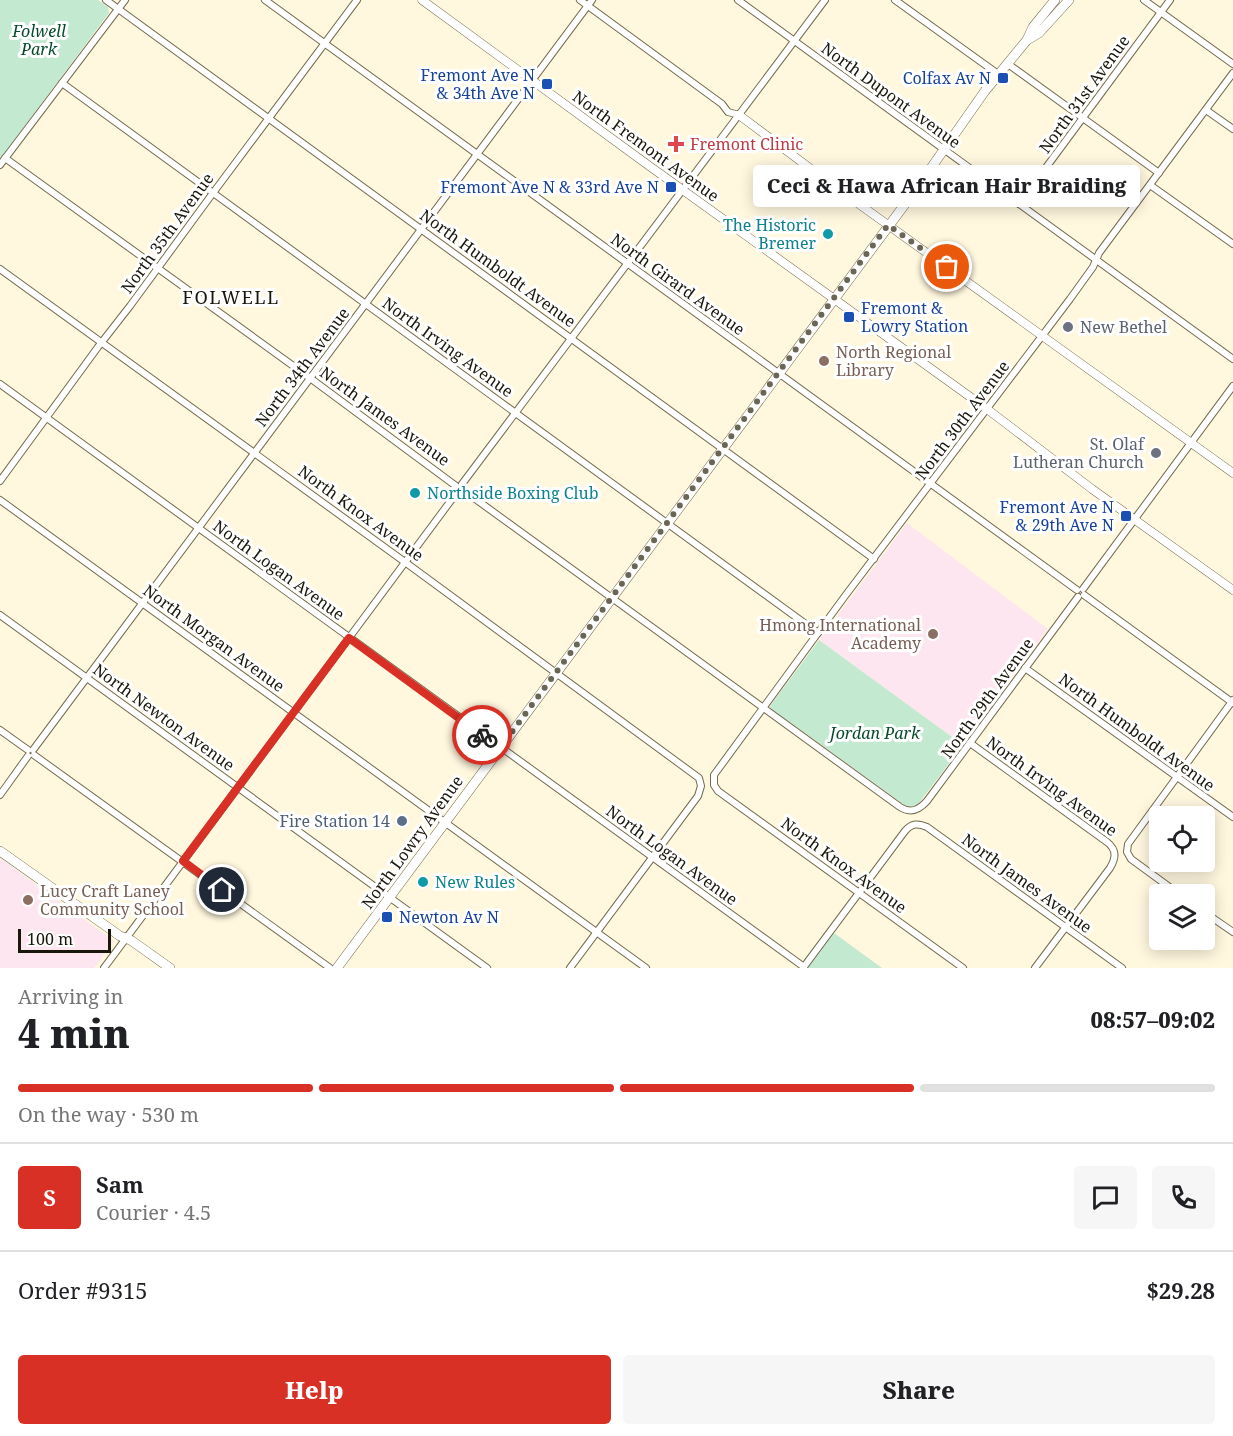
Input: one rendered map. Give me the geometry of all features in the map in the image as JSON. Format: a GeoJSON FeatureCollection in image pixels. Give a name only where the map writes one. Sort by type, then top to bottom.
{"type":"FeatureCollection","features":[{"type":"Feature","properties":{"kind":"main road","name":"North Lowry Avenue"},"geometry":{"type":"LineString","coordinates":[[337,968],[998,74],[1027,40],[1033,27],[1053,0]]}},
{"type":"Feature","properties":{"kind":"main road","name":"North Lowry Avenue"},"geometry":{"type":"LineString","coordinates":[[1027,40],[1039,33],[1069,0]]}},
{"type":"Feature","properties":{"kind":"main road"},"geometry":{"type":"LineString","coordinates":[[0,844],[123,932],[126,938]]}},
{"type":"Feature","properties":{"kind":"main road"},"geometry":{"type":"LineString","coordinates":[[0,851],[120,936],[170,968]]}},
{"type":"Feature","properties":{"kind":"street","name":"North Humboldt Avenue"},"geometry":{"type":"LineString","coordinates":[[106,0],[874,559]]}},
{"type":"Feature","properties":{"kind":"street"},"geometry":{"type":"LineString","coordinates":[[0,165],[125,0]]}},
{"type":"Feature","properties":{"kind":"street","name":"North Girard Avenue"},"geometry":{"type":"LineString","coordinates":[[265,0],[1232,702]]}},
{"type":"Feature","properties":{"kind":"street","name":"North 35th Avenue"},"geometry":{"type":"LineString","coordinates":[[0,481],[357,0]]}},
{"type":"Feature","properties":{"kind":"street","name":"North Fremont Avenue"},"geometry":{"type":"LineString","coordinates":[[422,0],[1233,590]]}},
{"type":"Feature","properties":{"kind":"street"},"geometry":{"type":"LineString","coordinates":[[580,0],[590,3],[722,104],[728,112],[739,115],[1233,473]]}},
{"type":"Feature","properties":{"kind":"street","name":"North Dupont Avenue"},"geometry":{"type":"LineString","coordinates":[[738,0],[1233,359]]}},
{"type":"Feature","properties":{"kind":"street"},"geometry":{"type":"LineString","coordinates":[[104,968],[571,338],[825,0]]}},
{"type":"Feature","properties":{"kind":"street"},"geometry":{"type":"LineString","coordinates":[[895,0],[998,74]]}},
{"type":"Feature","properties":{"kind":"street"},"geometry":{"type":"LineString","coordinates":[[1144,0],[1233,64]]}},
{"type":"Feature","properties":{"kind":"street","name":"North 31st Avenue"},"geometry":{"type":"LineString","coordinates":[[1019,204],[1170,0]]}},
{"type":"Feature","properties":{"kind":"street","name":"North 34th Avenue"},"geometry":{"type":"LineString","coordinates":[[0,795],[590,3]]}},
{"type":"Feature","properties":{"kind":"street"},"geometry":{"type":"LineString","coordinates":[[1008,64],[1159,174]]}},
{"type":"Feature","properties":{"kind":"street","name":"North 30th Avenue"},"geometry":{"type":"LineString","coordinates":[[713,782],[715,772],[1042,336],[1093,267],[1099,254],[1233,73]]}},
{"type":"Feature","properties":{"kind":"street","name":"North Irving Avenue"},"geometry":{"type":"LineString","coordinates":[[62,83],[818,633]]}},
{"type":"Feature","properties":{"kind":"street"},"geometry":{"type":"LineString","coordinates":[[1206,110],[1233,129]]}},
{"type":"Feature","properties":{"kind":"street","name":"North James Avenue"},"geometry":{"type":"LineString","coordinates":[[5,158],[762,708],[900,807],[913,811]]}},
{"type":"Feature","properties":{"kind":"street"},"geometry":{"type":"LineString","coordinates":[[1150,185],[1233,244]]}},
{"type":"Feature","properties":{"kind":"street","name":"North Knox Avenue"},"geometry":{"type":"LineString","coordinates":[[0,269],[695,774],[701,784],[698,796],[652,857]]}},
{"type":"Feature","properties":{"kind":"street","name":"North Logan Avenue"},"geometry":{"type":"LineString","coordinates":[[0,384],[803,968]]}},
{"type":"Feature","properties":{"kind":"street","name":"North 29th Avenue"},"geometry":{"type":"LineString","coordinates":[[913,811],[919,809],[927,801],[1233,387]]}},
{"type":"Feature","properties":{"kind":"street","name":"North Morgan Avenue"},"geometry":{"type":"LineString","coordinates":[[0,500],[646,968]]}},
{"type":"Feature","properties":{"kind":"street","name":"North Newton Avenue"},"geometry":{"type":"LineString","coordinates":[[0,615],[487,968]]}},
{"type":"Feature","properties":{"kind":"street","name":"North Humboldt Avenue"},"geometry":{"type":"LineString","coordinates":[[1025,668],[1233,817]]}},
{"type":"Feature","properties":{"kind":"street"},"geometry":{"type":"LineString","coordinates":[[1176,777],[1232,702]]}},
{"type":"Feature","properties":{"kind":"street"},"geometry":{"type":"LineString","coordinates":[[0,730],[330,968]]}},
{"type":"Feature","properties":{"kind":"street","name":"North Irving Avenue"},"geometry":{"type":"LineString","coordinates":[[970,743],[1113,848],[1115,853],[1113,863],[1066,927]]}},
{"type":"Feature","properties":{"kind":"street","name":"North Irving Avenue"},"geometry":{"type":"LineString","coordinates":[[1165,884],[1131,859],[1127,852],[1131,838],[1176,777]]}},
{"type":"Feature","properties":{"kind":"street","name":"North Knox Avenue"},"geometry":{"type":"LineString","coordinates":[[713,782],[718,791],[963,968]]}},
{"type":"Feature","properties":{"kind":"street","name":"North James Avenue"},"geometry":{"type":"LineString","coordinates":[[859,892],[904,831],[915,824],[927,827],[1122,968]]}},
{"type":"Feature","properties":{"kind":"street"},"geometry":{"type":"LineString","coordinates":[[570,968],[652,857]]}},
{"type":"Feature","properties":{"kind":"street"},"geometry":{"type":"LineString","coordinates":[[803,968],[859,892]]}},
{"type":"Feature","properties":{"kind":"street"},"geometry":{"type":"LineString","coordinates":[[1215,920],[1233,932]]}},
{"type":"Feature","properties":{"kind":"street"},"geometry":{"type":"LineString","coordinates":[[1035,968],[1066,927]]}},
{"type":"Feature","properties":{"kind":"shaded area","name":"Hmong International Academy"},"geometry":{"type":"Polygon","coordinates":[[[907,523],[1048,629],[963,745],[819,640],[907,523]]]}},
{"type":"Feature","properties":{"kind":"shaded area","name":"Lucy Craft Laney Community School"},"geometry":{"type":"Polygon","coordinates":[[[0,858],[114,941],[94,968],[0,968],[0,858]]]}},
{"type":"Feature","properties":{"kind":"green space","name":"Folwell Park"},"geometry":{"type":"Polygon","coordinates":[[[0,0],[98,0],[108,7],[109,13],[0,159],[0,0]]]}},
{"type":"Feature","properties":{"kind":"green space","name":"Jordan Park"},"geometry":{"type":"Polygon","coordinates":[[[819,640],[963,745],[919,803],[906,806],[787,720],[771,711],[770,706],[819,640]]]}},
{"type":"Feature","properties":{"kind":"green space"},"geometry":{"type":"Polygon","coordinates":[[[834,933],[882,968],[807,968],[834,933]]]}},
{"type":"Feature","properties":{"kind":"way so far"},"geometry":{"type":"LineString","coordinates":[[482,735],[500,748],[888,225],[947,267]]}},
{"type":"Feature","properties":{"kind":"place","name":"Colfax Av N"},"geometry":{"type":"Point","coordinates":[1003,78]}},
{"type":"Feature","properties":{"kind":"place","name":"Fremont Ave N & 34th Ave N"},"geometry":{"type":"Point","coordinates":[547,84]}},
{"type":"Feature","properties":{"kind":"place","name":"Fremont Clinic"},"geometry":{"type":"Point","coordinates":[676,144]}},
{"type":"Feature","properties":{"kind":"place","name":"Fremont Ave N & 33rd Ave N"},"geometry":{"type":"Point","coordinates":[671,187]}},
{"type":"Feature","properties":{"kind":"place","name":"The Historic Bremer"},"geometry":{"type":"Point","coordinates":[828,234]}},
{"type":"Feature","properties":{"kind":"place","name":"Ceci & Hawa African Hair Braiding"},"geometry":{"type":"Point","coordinates":[947,267]}},
{"type":"Feature","properties":{"kind":"place","name":"Fremont & Lowry Station"},"geometry":{"type":"Point","coordinates":[849,317]}},
{"type":"Feature","properties":{"kind":"place","name":"New Bethel"},"geometry":{"type":"Point","coordinates":[1068,327]}},
{"type":"Feature","properties":{"kind":"place","name":"North Regional Library"},"geometry":{"type":"Point","coordinates":[824,361]}},
{"type":"Feature","properties":{"kind":"place","name":"St. Olaf Lutheran Church"},"geometry":{"type":"Point","coordinates":[1156,453]}},
{"type":"Feature","properties":{"kind":"place","name":"Northside Boxing Club"},"geometry":{"type":"Point","coordinates":[415,493]}},
{"type":"Feature","properties":{"kind":"place","name":"Fremont Ave N & 29th Ave N"},"geometry":{"type":"Point","coordinates":[1126,516]}},
{"type":"Feature","properties":{"kind":"place","name":"Hmong International Academy"},"geometry":{"type":"Point","coordinates":[933,634]}},
{"type":"Feature","properties":{"kind":"place","name":"Fire Station 14"},"geometry":{"type":"Point","coordinates":[402,821]}},
{"type":"Feature","properties":{"kind":"place","name":"New Rules"},"geometry":{"type":"Point","coordinates":[423,882]}},
{"type":"Feature","properties":{"kind":"place","name":"Lucy Craft Laney Community School"},"geometry":{"type":"Point","coordinates":[28,900]}},
{"type":"Feature","properties":{"kind":"place","name":"Newton Av N"},"geometry":{"type":"Point","coordinates":[387,917]}},
{"type":"Feature","properties":{"kind":"district","name":"FOLWELL"},"geometry":{"type":"Point","coordinates":[231,297]}},
{"type":"Feature","properties":{"kind":"route"},"geometry":{"type":"LineString","coordinates":[[222,890],[183,861],[349,638],[482,735]]}}]}
